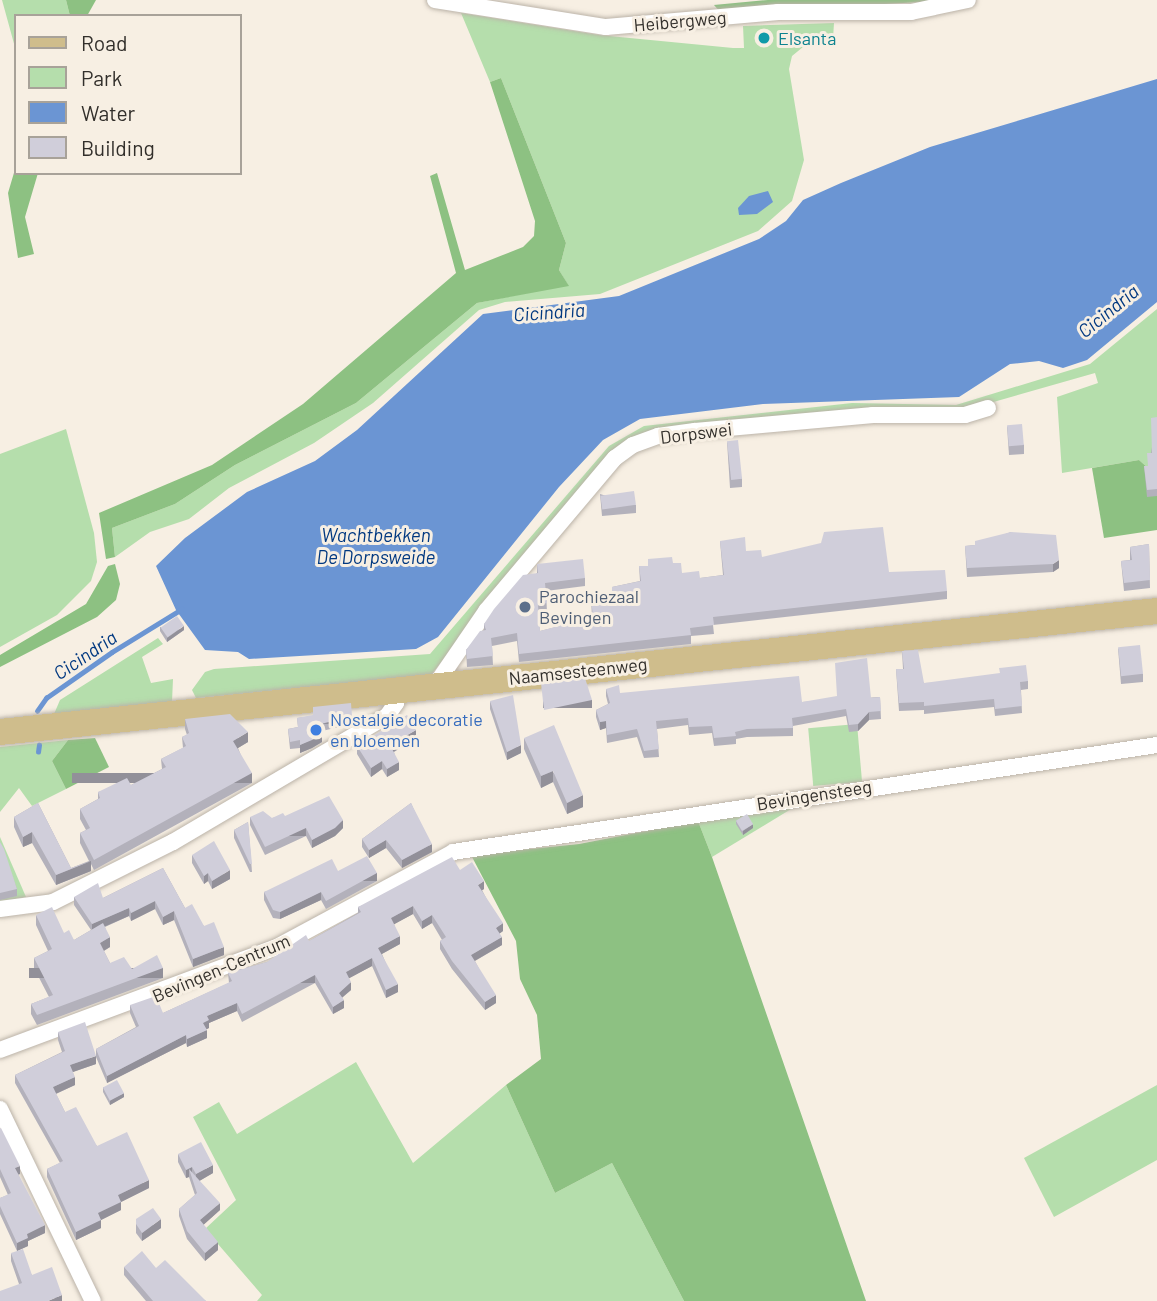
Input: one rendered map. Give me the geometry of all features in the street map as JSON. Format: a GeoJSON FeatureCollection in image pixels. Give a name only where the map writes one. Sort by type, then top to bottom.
{"type":"FeatureCollection","features":[{"type":"Feature","properties":{"kind":"main road","name":"Naamsesteenweg"},"geometry":{"type":"LineString","coordinates":[[0,733],[1157,611]]}},
{"type":"Feature","properties":{"kind":"street","name":"Heibergweg"},"geometry":{"type":"LineString","coordinates":[[435,0],[606,27],[778,12],[911,12],[968,0]]}},
{"type":"Feature","properties":{"kind":"street","name":"Dorpswei"},"geometry":{"type":"LineString","coordinates":[[434,687],[486,611],[615,458],[633,445],[657,436],[695,431],[873,415],[965,415],[988,408]]}},
{"type":"Feature","properties":{"kind":"street"},"geometry":{"type":"LineString","coordinates":[[0,909],[53,902],[173,842],[387,716],[396,703],[396,691]]}},
{"type":"Feature","properties":{"kind":"street","name":"Bevingensteeg"},"geometry":{"type":"LineString","coordinates":[[471,848],[574,837],[755,804],[1157,745]]}},
{"type":"Feature","properties":{"kind":"street","name":"Bevingen-Centrum"},"geometry":{"type":"LineString","coordinates":[[0,1050],[275,948],[442,856],[471,848]]}},
{"type":"Feature","properties":{"kind":"street"},"geometry":{"type":"LineString","coordinates":[[0,1109],[93,1301]]}},
{"type":"Feature","properties":{"kind":"green space"},"geometry":{"type":"Polygon","coordinates":[[[2,0],[66,0],[70,14],[14,14],[14,44],[2,0]]]}},
{"type":"Feature","properties":{"kind":"green space"},"geometry":{"type":"Polygon","coordinates":[[[66,0],[96,0],[88,14],[70,14],[66,0]]]}},
{"type":"Feature","properties":{"kind":"green space"},"geometry":{"type":"Polygon","coordinates":[[[768,0],[958,0],[721,13],[714,5],[768,0]]]}},
{"type":"Feature","properties":{"kind":"green space"},"geometry":{"type":"Polygon","coordinates":[[[461,13],[599,35],[733,48],[744,48],[743,26],[834,23],[833,39],[803,47],[792,56],[789,69],[804,160],[792,201],[758,231],[600,294],[505,302],[479,310],[373,403],[314,443],[229,488],[189,519],[150,532],[115,557],[112,528],[175,504],[235,465],[356,403],[477,303],[568,285],[559,270],[566,243],[501,78],[490,82],[461,13]]]}},
{"type":"Feature","properties":{"kind":"green space"},"geometry":{"type":"Polygon","coordinates":[[[501,78],[566,243],[559,270],[569,286],[477,303],[356,403],[235,465],[175,504],[112,528],[115,557],[106,559],[99,513],[212,465],[303,404],[456,273],[430,176],[437,173],[465,270],[523,247],[534,236],[535,221],[490,82],[501,78]]]}},
{"type":"Feature","properties":{"kind":"green space"},"geometry":{"type":"Polygon","coordinates":[[[14,173],[14,175],[37,175],[25,217],[34,254],[18,258],[8,193],[14,173]]]}},
{"type":"Feature","properties":{"kind":"green space"},"geometry":{"type":"Polygon","coordinates":[[[1157,309],[1157,476],[1139,460],[1062,473],[1057,397],[1098,383],[1095,373],[955,413],[640,437],[530,549],[431,675],[196,698],[192,690],[205,672],[214,669],[430,654],[609,446],[644,426],[852,403],[956,405],[1090,364],[1157,309]]]}},
{"type":"Feature","properties":{"kind":"green space"},"geometry":{"type":"Polygon","coordinates":[[[66,429],[94,533],[97,562],[91,581],[57,615],[0,647],[0,454],[66,429]]]}},
{"type":"Feature","properties":{"kind":"green space"},"geometry":{"type":"Polygon","coordinates":[[[1139,460],[1157,476],[1157,530],[1104,538],[1092,468],[1139,460]]]}},
{"type":"Feature","properties":{"kind":"green space"},"geometry":{"type":"Polygon","coordinates":[[[115,564],[120,584],[116,600],[97,617],[0,667],[0,655],[86,604],[108,566],[115,564]]]}},
{"type":"Feature","properties":{"kind":"green space"},"geometry":{"type":"Polygon","coordinates":[[[158,638],[163,644],[142,657],[151,683],[173,679],[172,702],[54,714],[60,700],[158,638]]]}},
{"type":"Feature","properties":{"kind":"green space"},"geometry":{"type":"Polygon","coordinates":[[[857,724],[862,782],[813,786],[808,728],[857,724]]]}},
{"type":"Feature","properties":{"kind":"green space"},"geometry":{"type":"Polygon","coordinates":[[[95,738],[109,767],[66,789],[52,761],[68,740],[95,738]]]}},
{"type":"Feature","properties":{"kind":"green space"},"geometry":{"type":"Polygon","coordinates":[[[68,740],[52,761],[66,789],[32,806],[19,788],[0,812],[0,747],[68,740]]]}},
{"type":"Feature","properties":{"kind":"green space"},"geometry":{"type":"Polygon","coordinates":[[[796,806],[712,857],[698,821],[796,806]]]}},
{"type":"Feature","properties":{"kind":"green space"},"geometry":{"type":"Polygon","coordinates":[[[698,821],[866,1301],[684,1301],[612,1163],[555,1193],[506,1085],[541,1059],[537,1015],[520,979],[516,941],[471,855],[579,844],[698,821]]]}},
{"type":"Feature","properties":{"kind":"green space"},"geometry":{"type":"Polygon","coordinates":[[[0,837],[26,897],[0,902],[0,837]]]}},
{"type":"Feature","properties":{"kind":"green space"},"geometry":{"type":"Polygon","coordinates":[[[356,1062],[413,1163],[506,1085],[555,1193],[612,1163],[684,1301],[257,1301],[262,1295],[205,1229],[236,1200],[193,1117],[219,1102],[237,1134],[356,1062]]]}},
{"type":"Feature","properties":{"kind":"green space"},"geometry":{"type":"Polygon","coordinates":[[[1157,1085],[1157,1160],[1054,1217],[1024,1158],[1157,1085]]]}},
{"type":"Feature","properties":{"kind":"water","name":"Wachtbekken De Dorpsweide"},"geometry":{"type":"Polygon","coordinates":[[[1157,79],[1157,302],[1087,360],[1063,368],[1039,361],[1010,364],[959,397],[763,404],[640,419],[603,440],[559,487],[438,637],[416,649],[249,659],[238,652],[205,650],[176,610],[156,566],[185,538],[247,492],[315,461],[357,430],[483,314],[619,296],[759,239],[786,221],[803,200],[930,147],[1157,79]]]}},
{"type":"Feature","properties":{"kind":"water"},"geometry":{"type":"Polygon","coordinates":[[[768,191],[773,202],[757,214],[739,215],[738,208],[749,196],[768,191]]]}},
{"type":"Feature","properties":{"kind":"building"},"geometry":{"type":"Polygon","coordinates":[[[1157,417],[1157,489],[1147,490],[1144,466],[1148,466],[1147,453],[1152,453],[1151,418],[1157,417]]]}},
{"type":"Feature","properties":{"kind":"building"},"geometry":{"type":"Polygon","coordinates":[[[1022,424],[1024,445],[1009,446],[1007,425],[1022,424]]]}},
{"type":"Feature","properties":{"kind":"building"},"geometry":{"type":"Polygon","coordinates":[[[738,440],[742,479],[731,480],[727,441],[738,440]]]}},
{"type":"Feature","properties":{"kind":"building"},"geometry":{"type":"Polygon","coordinates":[[[634,491],[636,505],[602,510],[600,496],[634,491]]]}},
{"type":"Feature","properties":{"kind":"building"},"geometry":{"type":"Polygon","coordinates":[[[883,527],[889,572],[945,570],[947,591],[713,617],[714,625],[690,628],[691,635],[519,654],[517,633],[491,638],[493,656],[467,659],[466,650],[480,631],[486,630],[484,624],[494,609],[523,575],[538,573],[537,564],[583,559],[585,578],[545,583],[547,603],[538,605],[540,631],[593,617],[591,598],[612,595],[612,587],[641,581],[639,566],[648,566],[648,559],[672,557],[673,563],[681,563],[682,573],[699,571],[700,578],[724,575],[720,541],[745,537],[746,551],[761,550],[762,557],[821,543],[824,532],[883,527]]]}},
{"type":"Feature","properties":{"kind":"building"},"geometry":{"type":"Polygon","coordinates":[[[1011,532],[1056,535],[1059,560],[1053,564],[967,568],[965,546],[1011,532]]]}},
{"type":"Feature","properties":{"kind":"building"},"geometry":{"type":"Polygon","coordinates":[[[1149,544],[1150,580],[1124,583],[1121,561],[1132,560],[1130,547],[1149,544]]]}},
{"type":"Feature","properties":{"kind":"building"},"geometry":{"type":"Polygon","coordinates":[[[177,616],[184,626],[167,637],[161,627],[177,616]]]}},
{"type":"Feature","properties":{"kind":"building"},"geometry":{"type":"Polygon","coordinates":[[[1140,645],[1143,674],[1121,676],[1118,647],[1140,645]]]}},
{"type":"Feature","properties":{"kind":"building"},"geometry":{"type":"Polygon","coordinates":[[[918,650],[924,683],[1000,673],[999,668],[1026,665],[1028,681],[1020,682],[1022,706],[995,709],[994,699],[924,706],[924,702],[899,703],[896,669],[904,669],[902,651],[918,650]]]}},
{"type":"Feature","properties":{"kind":"building"},"geometry":{"type":"Polygon","coordinates":[[[867,658],[871,698],[880,697],[881,711],[869,712],[858,724],[849,725],[846,709],[792,718],[793,728],[747,729],[735,732],[736,736],[714,738],[712,726],[689,727],[688,718],[656,721],[659,749],[644,751],[637,729],[607,735],[606,721],[600,722],[596,710],[610,703],[606,689],[619,685],[620,693],[799,676],[802,702],[837,696],[835,663],[867,658]]]}},
{"type":"Feature","properties":{"kind":"building"},"geometry":{"type":"Polygon","coordinates":[[[585,678],[592,700],[544,710],[541,683],[585,678]]]}},
{"type":"Feature","properties":{"kind":"building"},"geometry":{"type":"Polygon","coordinates":[[[513,695],[521,745],[507,752],[490,701],[513,695]]]}},
{"type":"Feature","properties":{"kind":"building"},"geometry":{"type":"Polygon","coordinates":[[[351,703],[352,716],[321,724],[322,734],[312,740],[300,745],[300,740],[290,742],[288,729],[298,727],[297,718],[313,715],[313,707],[351,703]]]}},
{"type":"Feature","properties":{"kind":"building"},"geometry":{"type":"Polygon","coordinates":[[[230,714],[248,732],[233,741],[252,773],[94,860],[80,833],[90,828],[80,809],[100,798],[98,792],[127,778],[131,785],[166,767],[161,759],[186,746],[182,737],[189,733],[185,719],[230,714]]]}},
{"type":"Feature","properties":{"kind":"building"},"geometry":{"type":"Polygon","coordinates":[[[407,715],[416,730],[390,745],[399,762],[387,769],[382,761],[371,768],[357,746],[407,715]]]}},
{"type":"Feature","properties":{"kind":"building"},"geometry":{"type":"Polygon","coordinates":[[[554,725],[583,795],[567,803],[553,771],[541,776],[524,738],[554,725]]]}},
{"type":"Feature","properties":{"kind":"building"},"geometry":{"type":"Polygon","coordinates":[[[329,796],[343,820],[335,828],[312,840],[306,828],[265,847],[250,817],[263,811],[272,818],[283,813],[285,816],[329,796]]]}},
{"type":"Feature","properties":{"kind":"building"},"geometry":{"type":"Polygon","coordinates":[[[38,803],[71,868],[91,861],[56,875],[32,832],[23,837],[14,817],[38,803]]]}},
{"type":"Feature","properties":{"kind":"building"},"geometry":{"type":"Polygon","coordinates":[[[411,803],[432,844],[402,860],[386,840],[369,850],[362,839],[411,803]]]}},
{"type":"Feature","properties":{"kind":"building"},"geometry":{"type":"Polygon","coordinates":[[[747,814],[753,824],[742,831],[736,821],[747,814]]]}},
{"type":"Feature","properties":{"kind":"building"},"geometry":{"type":"Polygon","coordinates":[[[248,822],[252,864],[234,830],[248,822]]]}},
{"type":"Feature","properties":{"kind":"building"},"geometry":{"type":"Polygon","coordinates":[[[214,841],[230,870],[212,881],[208,873],[204,876],[192,855],[214,841]]]}},
{"type":"Feature","properties":{"kind":"building"},"geometry":{"type":"Polygon","coordinates":[[[0,842],[17,889],[0,893],[0,842]]]}},
{"type":"Feature","properties":{"kind":"building"},"geometry":{"type":"Polygon","coordinates":[[[367,856],[377,873],[326,901],[321,892],[280,912],[273,910],[264,892],[332,859],[338,871],[367,856]]]}},
{"type":"Feature","properties":{"kind":"building"},"geometry":{"type":"Polygon","coordinates":[[[452,857],[460,870],[472,862],[484,881],[478,885],[503,923],[496,928],[502,937],[471,955],[496,995],[485,1002],[452,961],[440,941],[446,937],[432,915],[422,921],[413,906],[391,918],[400,936],[378,948],[398,984],[386,990],[372,958],[346,972],[351,982],[339,993],[344,1000],[333,1007],[315,975],[242,1014],[237,1003],[207,1016],[209,1020],[203,1023],[207,1030],[187,1039],[186,1035],[107,1076],[96,1049],[139,1026],[130,1005],[156,996],[163,1013],[232,981],[228,973],[267,962],[306,935],[309,941],[361,912],[358,907],[452,857]]]}},
{"type":"Feature","properties":{"kind":"building"},"geometry":{"type":"Polygon","coordinates":[[[163,868],[185,908],[192,904],[204,926],[214,922],[224,947],[193,959],[174,911],[163,917],[155,901],[131,913],[129,908],[92,924],[74,897],[98,883],[103,898],[163,868]]]}},
{"type":"Feature","properties":{"kind":"building"},"geometry":{"type":"Polygon","coordinates":[[[52,907],[64,933],[69,930],[74,940],[103,923],[110,937],[100,943],[110,963],[124,957],[132,969],[157,955],[163,968],[37,1015],[31,1004],[53,995],[34,958],[52,949],[36,915],[52,907]]]}},
{"type":"Feature","properties":{"kind":"building"},"geometry":{"type":"Polygon","coordinates":[[[85,1022],[96,1056],[70,1065],[75,1077],[53,1087],[65,1112],[76,1107],[97,1146],[127,1132],[149,1180],[118,1195],[121,1202],[98,1213],[101,1220],[76,1232],[47,1169],[63,1161],[15,1075],[65,1051],[58,1032],[85,1022]]]}},
{"type":"Feature","properties":{"kind":"building"},"geometry":{"type":"Polygon","coordinates":[[[117,1080],[124,1093],[110,1101],[103,1088],[117,1080]]]}},
{"type":"Feature","properties":{"kind":"building"},"geometry":{"type":"Polygon","coordinates":[[[1,1128],[20,1166],[15,1168],[45,1225],[27,1234],[28,1238],[17,1243],[0,1206],[0,1198],[11,1193],[0,1169],[1,1128]]]}},
{"type":"Feature","properties":{"kind":"building"},"geometry":{"type":"Polygon","coordinates":[[[201,1142],[213,1165],[196,1174],[192,1167],[186,1170],[178,1154],[201,1142]]]}},
{"type":"Feature","properties":{"kind":"building"},"geometry":{"type":"Polygon","coordinates":[[[189,1169],[220,1203],[200,1220],[218,1242],[205,1253],[187,1231],[179,1209],[197,1193],[189,1169]]]}},
{"type":"Feature","properties":{"kind":"building"},"geometry":{"type":"Polygon","coordinates":[[[153,1208],[161,1219],[142,1233],[136,1219],[153,1208]]]}},
{"type":"Feature","properties":{"kind":"building"},"geometry":{"type":"Polygon","coordinates":[[[23,1249],[32,1275],[52,1267],[62,1295],[48,1301],[0,1301],[0,1291],[22,1283],[11,1253],[23,1249]]]}},
{"type":"Feature","properties":{"kind":"building"},"geometry":{"type":"Polygon","coordinates":[[[142,1251],[156,1268],[165,1260],[206,1301],[153,1301],[124,1267],[142,1251]]]}},
{"type":"Feature","properties":{"kind":"waterway","name":"Cicindria"},"geometry":{"type":"LineString","coordinates":[[37,711],[46,698],[112,652],[182,609]]}},
{"type":"Feature","properties":{"kind":"waterway","name":"Cicindria"},"geometry":{"type":"LineString","coordinates":[[38,752],[39,745]]}},
{"type":"Feature","properties":{"kind":"place","name":"Elsanta"},"geometry":{"type":"Point","coordinates":[764,38]}},
{"type":"Feature","properties":{"kind":"place","name":"Parochiezaal Bevingen"},"geometry":{"type":"Point","coordinates":[525,607]}},
{"type":"Feature","properties":{"kind":"place","name":"Nostalgie decoratie en bloemen"},"geometry":{"type":"Point","coordinates":[316,730]}}]}
